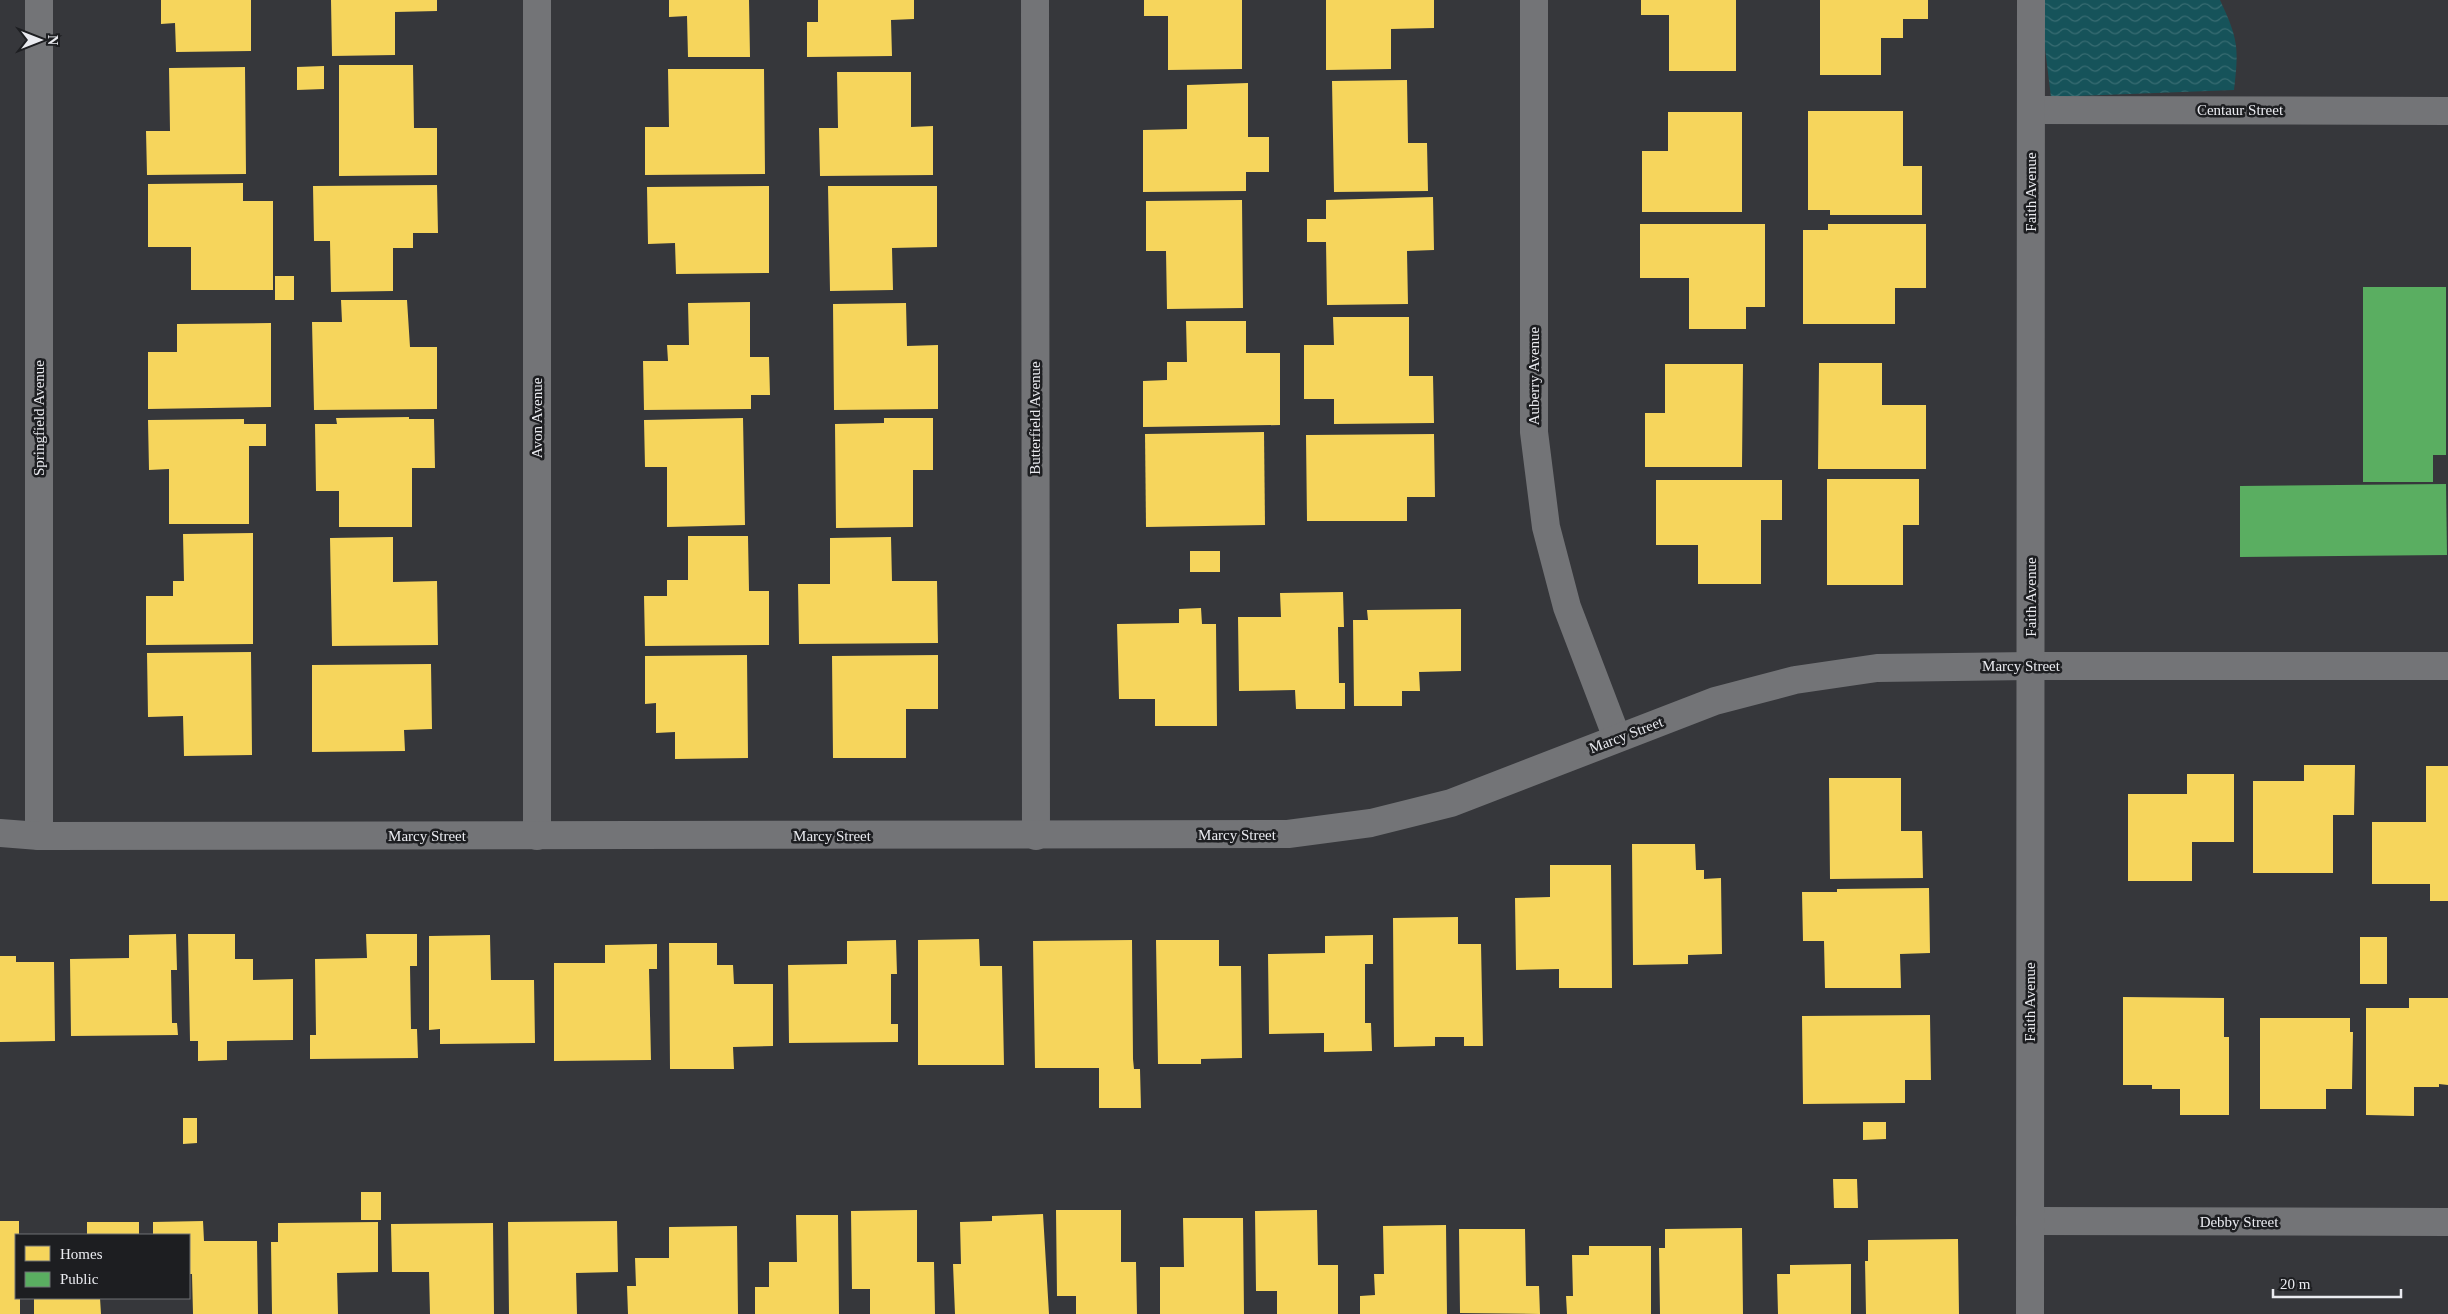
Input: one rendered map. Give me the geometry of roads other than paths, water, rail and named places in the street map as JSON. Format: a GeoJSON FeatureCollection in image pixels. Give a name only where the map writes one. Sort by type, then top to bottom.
{"type":"FeatureCollection","features":[{"type":"Feature","properties":{"kind":"street","name":"Springfield Avenue"},"geometry":{"type":"LineString","coordinates":[[39,0],[39,836]]}},
{"type":"Feature","properties":{"kind":"street","name":"Avon Avenue"},"geometry":{"type":"LineString","coordinates":[[537,0],[537,836]]}},
{"type":"Feature","properties":{"kind":"street","name":"Butterfield Avenue"},"geometry":{"type":"LineString","coordinates":[[1035,0],[1036,836]]}},
{"type":"Feature","properties":{"kind":"street","name":"Auberry Avenue"},"geometry":{"type":"LineString","coordinates":[[1534,0],[1534,432],[1546,527],[1567,608],[1617,738]]}},
{"type":"Feature","properties":{"kind":"street","name":"Faith Avenue"},"geometry":{"type":"LineString","coordinates":[[2030,1314],[2031,0]]}},
{"type":"Feature","properties":{"kind":"street","name":"Centaur Street"},"geometry":{"type":"LineString","coordinates":[[2031,110],[2448,111]]}},
{"type":"Feature","properties":{"kind":"street","name":"Marcy Street"},"geometry":{"type":"LineString","coordinates":[[0,833],[39,836],[1036,836],[1288,834],[1371,823],[1451,803],[1715,701],[1795,680],[1877,668],[2448,666]]}},
{"type":"Feature","properties":{"kind":"street","name":"Debby Street"},"geometry":{"type":"LineString","coordinates":[[2030,1221],[2448,1222]]}},
{"type":"Feature","properties":{"kind":"water"},"geometry":{"type":"Polygon","coordinates":[[[2039,0],[2220,0],[2234,34],[2236,44],[2234,90],[2051,97],[2039,0]]]}}]}
